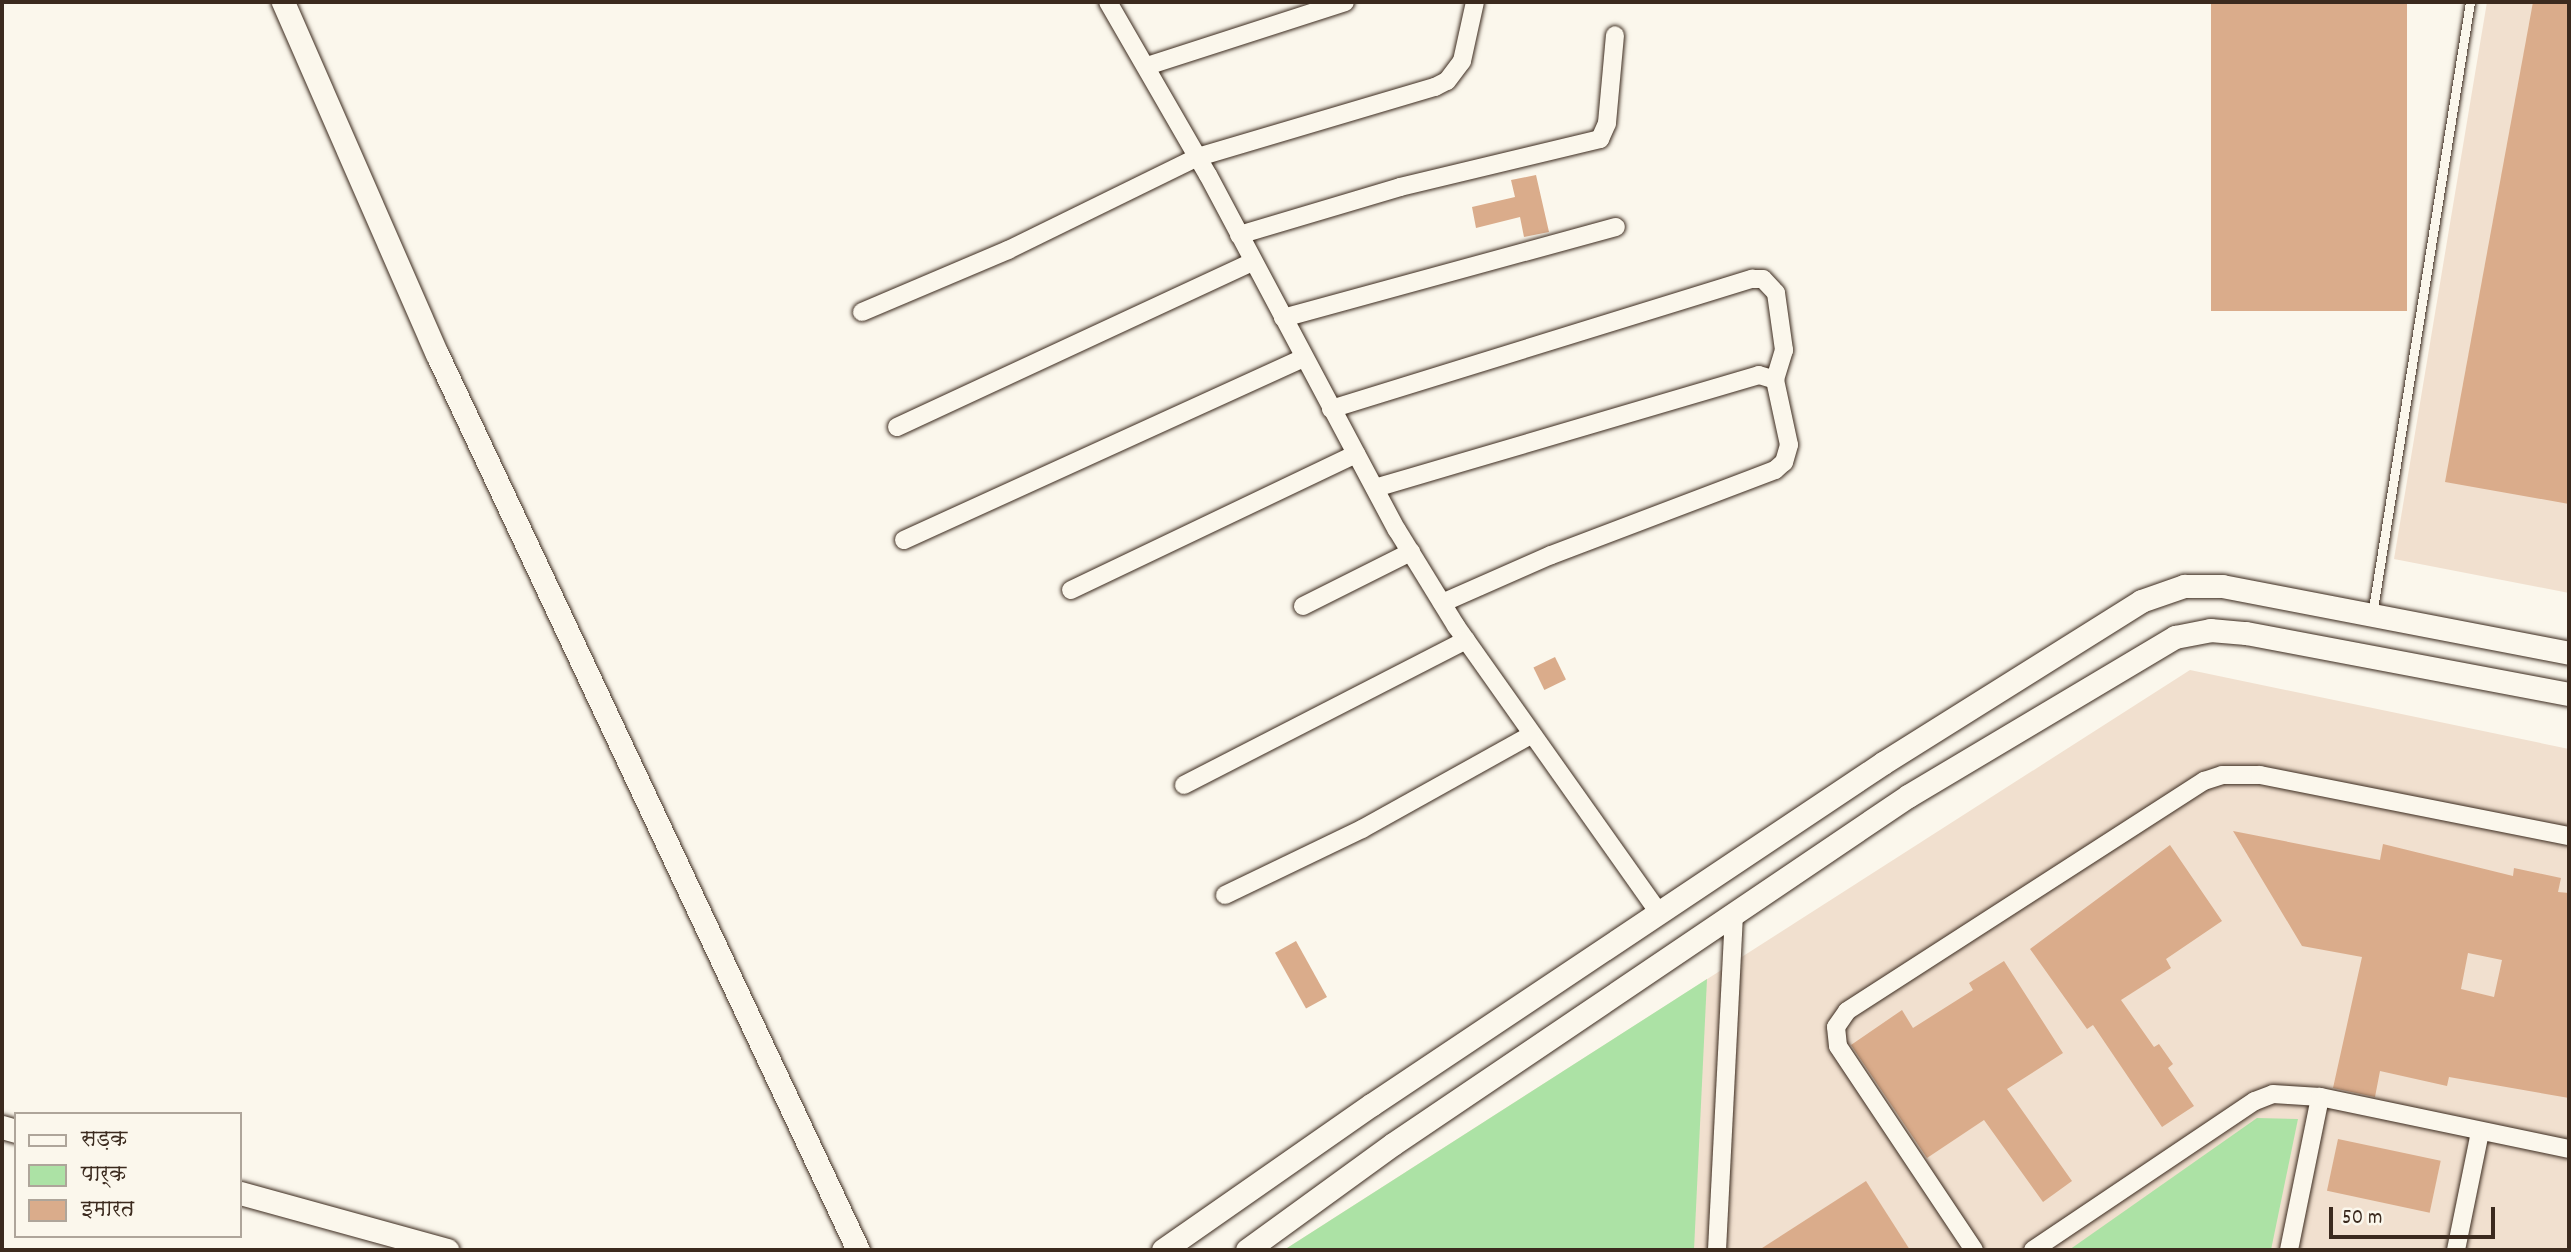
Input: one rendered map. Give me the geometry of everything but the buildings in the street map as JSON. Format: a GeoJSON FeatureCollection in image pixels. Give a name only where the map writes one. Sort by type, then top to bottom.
{"type":"FeatureCollection","features":[{"type":"Feature","properties":{"kind":"street"},"geometry":{"type":"LineString","coordinates":[[283,2],[443,366],[858,1250]]}},
{"type":"Feature","properties":{"kind":"street"},"geometry":{"type":"LineString","coordinates":[[1108,2],[1198,157],[1331,409],[1411,552],[1466,640],[1531,735],[1660,914]]}},
{"type":"Feature","properties":{"kind":"street"},"geometry":{"type":"LineString","coordinates":[[1147,66],[1345,2]]}},
{"type":"Feature","properties":{"kind":"street"},"geometry":{"type":"LineString","coordinates":[[862,312],[1008,250],[1198,157],[1447,81],[1462,61],[1475,2]]}},
{"type":"Feature","properties":{"kind":"street"},"geometry":{"type":"LineString","coordinates":[[1239,235],[1400,187],[1600,139],[1607,123],[1615,35]]}},
{"type":"Feature","properties":{"kind":"street"},"geometry":{"type":"LineString","coordinates":[[1283,318],[1616,227]]}},
{"type":"Feature","properties":{"kind":"street"},"geometry":{"type":"LineString","coordinates":[[897,428],[1253,262]]}},
{"type":"Feature","properties":{"kind":"street"},"geometry":{"type":"LineString","coordinates":[[1331,409],[1752,279],[1770,283],[1776,293],[1784,350],[1774,380],[1789,445],[1784,462],[1775,470],[1551,555],[1442,603]]}},
{"type":"Feature","properties":{"kind":"street"},"geometry":{"type":"LineString","coordinates":[[904,540],[1304,358]]}},
{"type":"Feature","properties":{"kind":"street"},"geometry":{"type":"LineString","coordinates":[[1375,488],[1759,375],[1774,380]]}},
{"type":"Feature","properties":{"kind":"street"},"geometry":{"type":"LineString","coordinates":[[1071,590],[1356,454]]}},
{"type":"Feature","properties":{"kind":"street"},"geometry":{"type":"LineString","coordinates":[[1303,606],[1411,552]]}},
{"type":"Feature","properties":{"kind":"street"},"geometry":{"type":"LineString","coordinates":[[1163,1250],[1371,1105],[1905,748],[2097,626],[2165,591],[2222,586],[2569,653]]}},
{"type":"Feature","properties":{"kind":"street"},"geometry":{"type":"LineString","coordinates":[[1247,1250],[1393,1144],[1908,796],[2117,667],[2191,631],[2246,633],[2569,694]]}},
{"type":"Feature","properties":{"kind":"street"},"geometry":{"type":"LineString","coordinates":[[1184,785],[1466,640]]}},
{"type":"Feature","properties":{"kind":"street"},"geometry":{"type":"LineString","coordinates":[[1225,895],[1362,829],[1531,735]]}},
{"type":"Feature","properties":{"kind":"street"},"geometry":{"type":"LineString","coordinates":[[1974,1250],[1838,1046],[1836,1027],[1847,1011],[2204,781],[2222,775],[2260,775],[2569,836]]}},
{"type":"Feature","properties":{"kind":"street"},"geometry":{"type":"LineString","coordinates":[[1717,1250],[1734,915]]}},
{"type":"Feature","properties":{"kind":"street"},"geometry":{"type":"LineString","coordinates":[[2033,1250],[2255,1101],[2273,1094],[2320,1097],[2569,1149]]}},
{"type":"Feature","properties":{"kind":"street"},"geometry":{"type":"LineString","coordinates":[[2289,1250],[2320,1097]]}},
{"type":"Feature","properties":{"kind":"street"},"geometry":{"type":"LineString","coordinates":[[2456,1250],[2480,1132]]}},
{"type":"Feature","properties":{"kind":"street"},"geometry":{"type":"LineString","coordinates":[[242,1194],[447,1250]]}},
{"type":"Feature","properties":{"kind":"lane"},"geometry":{"type":"LineString","coordinates":[[2372,616],[2470,2]]}},
{"type":"Feature","properties":{"kind":"shaded area"},"geometry":{"type":"Polygon","coordinates":[[[2487,2],[2569,2],[2569,593],[2394,559],[2487,2]]]}},
{"type":"Feature","properties":{"kind":"shaded area"},"geometry":{"type":"Polygon","coordinates":[[[2190,670],[2569,749],[2569,1250],[1284,1250],[2190,670]]]}},
{"type":"Feature","properties":{"kind":"green space"},"geometry":{"type":"Polygon","coordinates":[[[1707,979],[1694,1250],[1284,1250],[1707,979]]]}},
{"type":"Feature","properties":{"kind":"green space"},"geometry":{"type":"Polygon","coordinates":[[[2257,1118],[2298,1119],[2271,1250],[2069,1250],[2257,1118]]]}}]}
